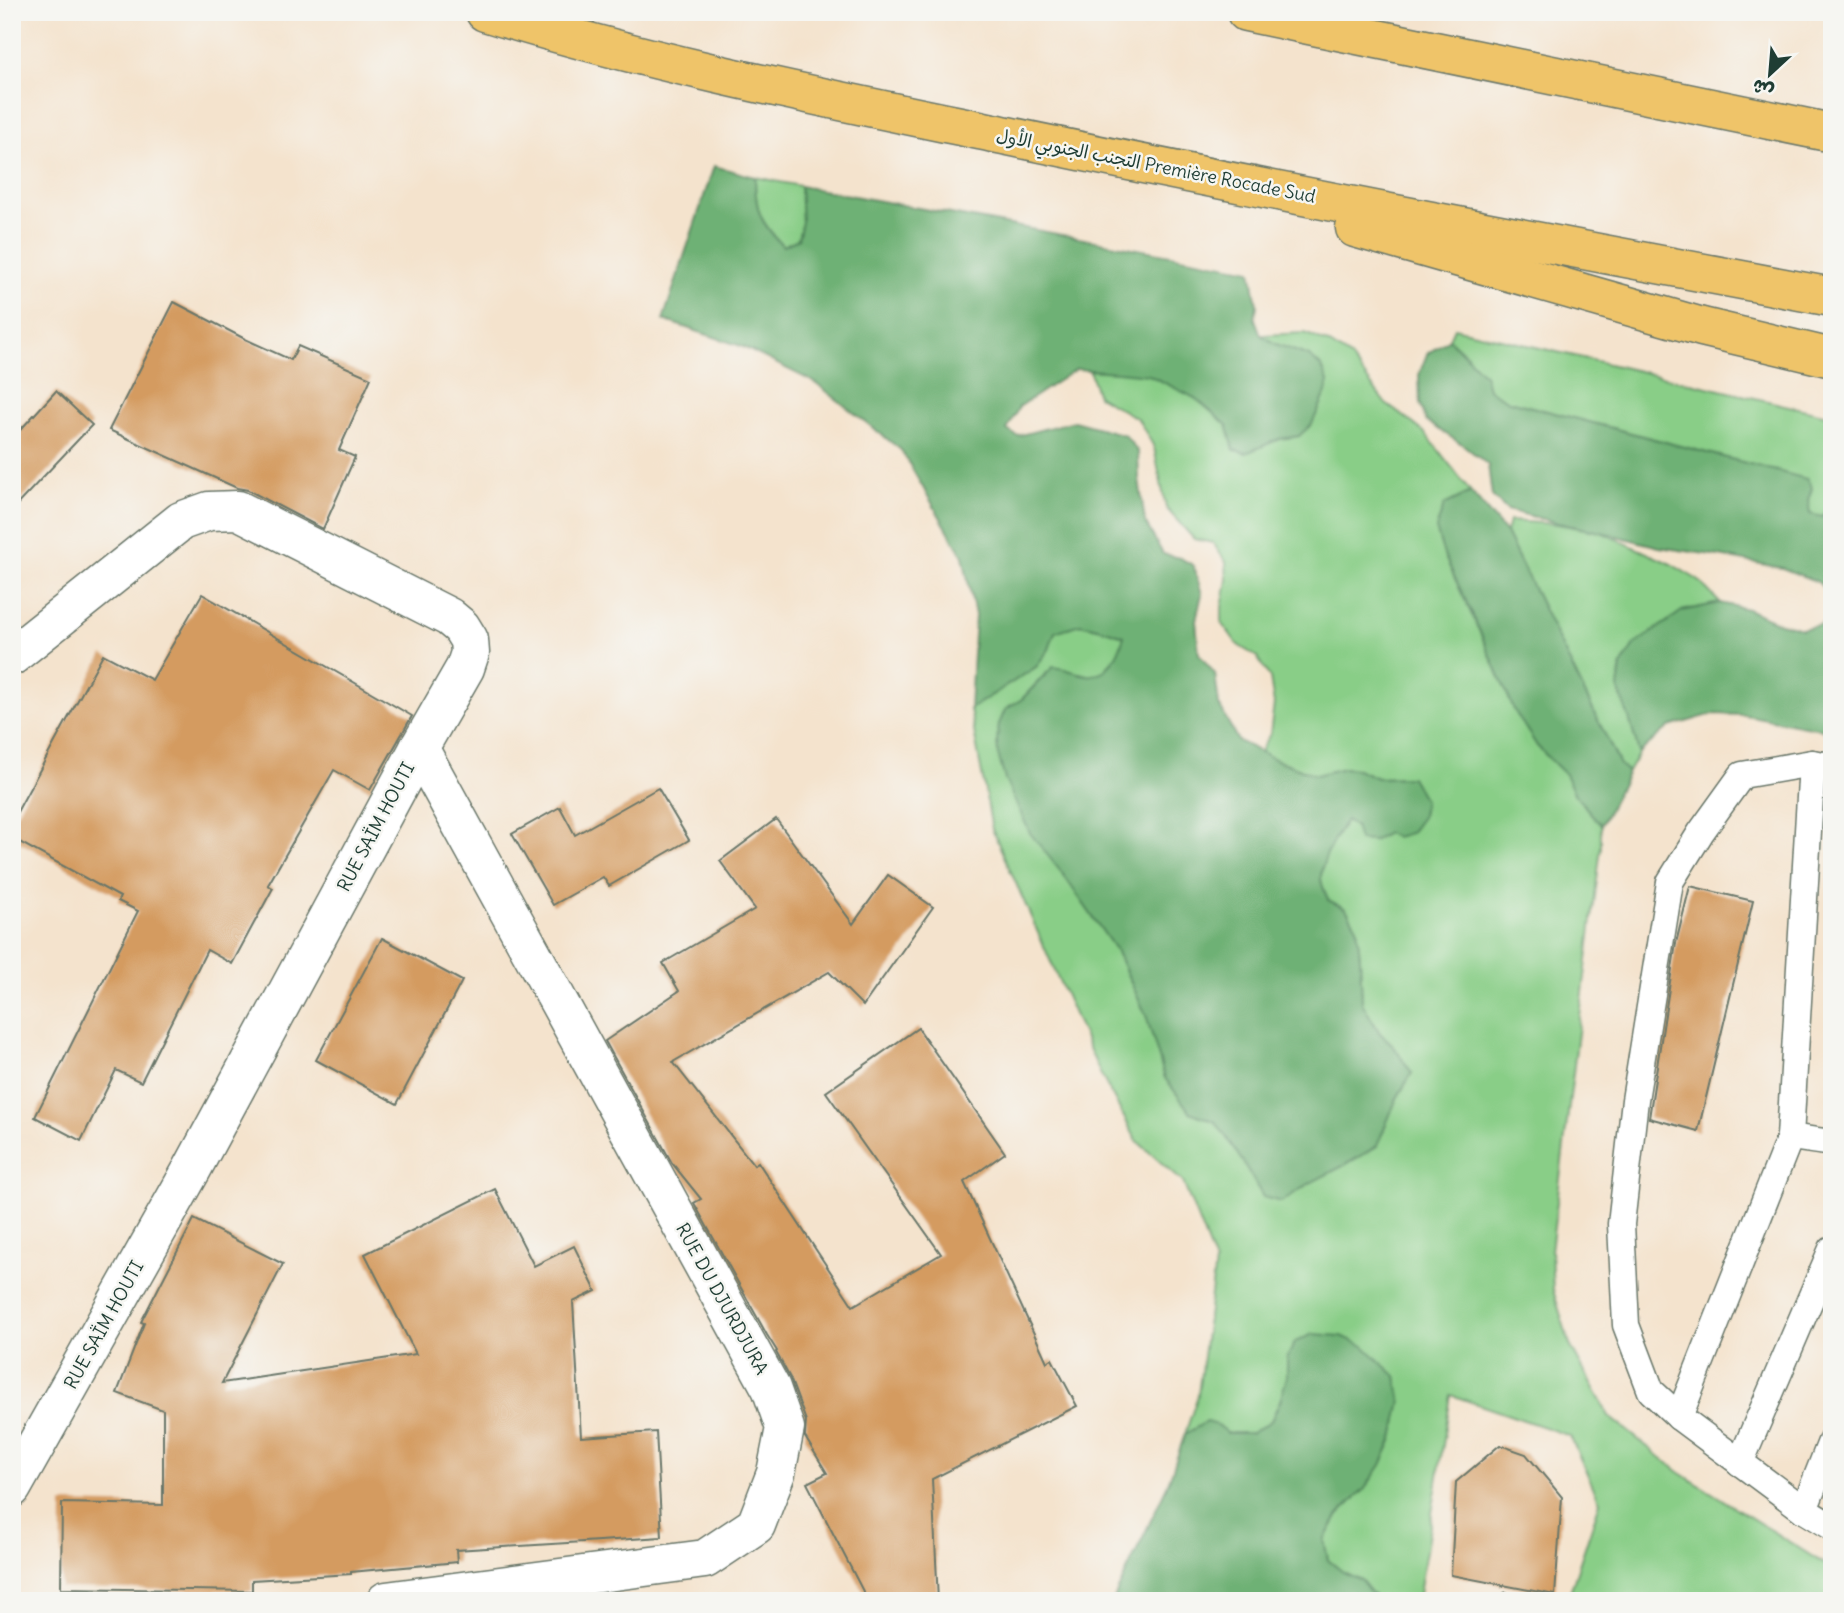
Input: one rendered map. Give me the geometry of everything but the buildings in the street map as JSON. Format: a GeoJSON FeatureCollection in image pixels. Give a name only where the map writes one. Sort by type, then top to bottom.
{"type":"FeatureCollection","features":[{"type":"Feature","properties":{"kind":"highway","name":"التجنب الجنوبي الأول Première Rocade Sud"},"geometry":{"type":"LineString","coordinates":[[485,12],[546,31],[691,68],[823,98],[1100,156],[1832,297]]}},
{"type":"Feature","properties":{"kind":"highway"},"geometry":{"type":"LineString","coordinates":[[1246,12],[1832,133]]}},
{"type":"Feature","properties":{"kind":"highway"},"geometry":{"type":"LineString","coordinates":[[1100,156],[1702,327],[1832,358]]}},
{"type":"Feature","properties":{"kind":"street","name":"RUE SAÏM HOUTI"},"geometry":{"type":"LineString","coordinates":[[12,656],[181,521],[209,511],[237,510],[449,617],[461,627],[469,640],[470,653],[192,1169],[12,1488]]}},
{"type":"Feature","properties":{"kind":"street","name":"RUE DU DJURDJURA"},"geometry":{"type":"LineString","coordinates":[[386,1601],[705,1559],[756,1525],[776,1474],[785,1429],[771,1388],[419,748]]}},
{"type":"Feature","properties":{"kind":"lane"},"geometry":{"type":"LineString","coordinates":[[1679,1417],[1790,1137],[1822,765],[1742,775],[1701,832],[1670,882],[1637,1087],[1621,1224],[1626,1325],[1651,1391],[1679,1417],[1740,1463],[1832,1527]]}},
{"type":"Feature","properties":{"kind":"lane"},"geometry":{"type":"LineString","coordinates":[[1790,1137],[1832,1143]]}},
{"type":"Feature","properties":{"kind":"lane"},"geometry":{"type":"LineString","coordinates":[[1740,1463],[1832,1249]]}},
{"type":"Feature","properties":{"kind":"lane"},"geometry":{"type":"LineString","coordinates":[[1804,1510],[1832,1439]]}},
{"type":"Feature","properties":{"kind":"path"},"geometry":{"type":"LineString","coordinates":[[1503,1585],[1508,1601]]}},
{"type":"Feature","properties":{"kind":"green space"},"geometry":{"type":"Polygon","coordinates":[[[714,166],[755,177],[760,215],[783,246],[798,239],[802,222],[800,186],[1251,270],[1257,305],[1255,319],[1261,335],[1276,344],[1309,356],[1322,367],[1328,381],[1326,393],[1312,424],[1299,436],[1279,439],[1246,453],[1234,450],[1227,425],[1195,398],[1149,375],[1076,369],[1019,407],[1007,430],[1017,436],[1074,421],[1125,435],[1138,452],[1145,522],[1163,554],[1193,565],[1202,594],[1196,620],[1199,654],[1215,674],[1219,705],[1238,741],[1316,775],[1344,768],[1357,769],[1377,778],[1411,777],[1424,800],[1422,817],[1410,833],[1396,837],[1387,833],[1373,841],[1359,840],[1355,826],[1346,820],[1330,848],[1322,871],[1321,881],[1328,900],[1346,909],[1357,927],[1362,1003],[1380,1033],[1392,1044],[1412,1073],[1397,1098],[1377,1146],[1281,1202],[1263,1197],[1216,1122],[1190,1112],[1165,1078],[1146,1015],[1117,952],[1065,877],[1030,833],[1005,780],[998,754],[999,724],[1005,710],[1022,699],[1053,667],[1087,675],[1101,673],[1116,657],[1124,636],[1080,624],[1055,632],[1049,649],[1036,667],[970,709],[975,615],[963,556],[901,450],[816,383],[741,346],[663,320],[714,166]]]}},
{"type":"Feature","properties":{"kind":"green space"},"geometry":{"type":"Polygon","coordinates":[[[755,177],[800,186],[802,222],[798,239],[783,246],[769,230],[758,208],[755,177]]]}},
{"type":"Feature","properties":{"kind":"green space"},"geometry":{"type":"Polygon","coordinates":[[[1454,328],[1832,416],[1832,506],[1822,517],[1810,515],[1808,500],[1812,488],[1806,479],[1509,401],[1488,389],[1467,355],[1449,339],[1454,328]]]}},
{"type":"Feature","properties":{"kind":"green space"},"geometry":{"type":"Polygon","coordinates":[[[1305,333],[1350,357],[1386,404],[1425,433],[1471,492],[1444,505],[1444,555],[1494,663],[1537,746],[1565,774],[1575,795],[1601,825],[1601,847],[1551,1251],[1553,1290],[1570,1345],[1609,1416],[1679,1472],[1832,1569],[1832,1601],[1567,1601],[1600,1502],[1570,1436],[1451,1395],[1418,1601],[1378,1601],[1361,1580],[1343,1572],[1328,1560],[1324,1540],[1338,1515],[1364,1490],[1287,1358],[1287,1377],[1271,1421],[1251,1433],[1227,1433],[1217,1425],[1206,1422],[1185,1434],[1198,1395],[1215,1263],[1183,1182],[1137,1141],[1100,1073],[992,829],[970,709],[1036,667],[1049,649],[1054,632],[1080,624],[1124,636],[1119,652],[1104,671],[1090,676],[1080,673],[1046,673],[1022,699],[1005,710],[1065,877],[1117,952],[1146,1015],[1165,1078],[1190,1112],[1216,1122],[1263,1197],[1281,1202],[1310,1183],[1397,1098],[1412,1073],[1392,1044],[1380,1034],[1362,1003],[1357,927],[1346,909],[1328,900],[1321,881],[1324,863],[1346,820],[1373,841],[1387,833],[1410,833],[1421,817],[1424,805],[1410,777],[1377,778],[1357,769],[1344,768],[1316,775],[1259,753],[1270,734],[1274,704],[1270,678],[1257,657],[1238,645],[1222,623],[1227,580],[1226,562],[1213,543],[1194,539],[1166,508],[1154,447],[1138,419],[1098,396],[1089,370],[1142,373],[1178,388],[1220,418],[1229,429],[1234,449],[1246,453],[1279,439],[1299,436],[1321,405],[1328,382],[1309,356],[1276,344],[1261,335],[1305,333]]]}},
{"type":"Feature","properties":{"kind":"green space"},"geometry":{"type":"Polygon","coordinates":[[[1449,339],[1484,374],[1488,389],[1509,401],[1807,479],[1812,488],[1808,500],[1810,514],[1822,517],[1832,506],[1832,597],[1818,582],[1782,568],[1659,547],[1507,510],[1492,496],[1488,465],[1426,421],[1420,403],[1419,375],[1427,354],[1449,339]]]}},
{"type":"Feature","properties":{"kind":"green space"},"geometry":{"type":"Polygon","coordinates":[[[1471,492],[1506,533],[1620,765],[1628,772],[1601,825],[1575,795],[1565,774],[1537,746],[1514,710],[1444,555],[1436,529],[1444,505],[1471,492]]]}},
{"type":"Feature","properties":{"kind":"green space"},"geometry":{"type":"Polygon","coordinates":[[[1509,521],[1557,524],[1601,532],[1671,564],[1698,580],[1720,603],[1682,611],[1630,721],[1639,753],[1628,772],[1620,765],[1506,533],[1509,521]]]}},
{"type":"Feature","properties":{"kind":"green space"},"geometry":{"type":"Polygon","coordinates":[[[1720,603],[1747,609],[1802,629],[1832,622],[1832,731],[1745,715],[1713,714],[1669,727],[1639,753],[1618,688],[1621,666],[1634,645],[1682,611],[1720,603]]]}},
{"type":"Feature","properties":{"kind":"green space"},"geometry":{"type":"Polygon","coordinates":[[[1313,1334],[1342,1336],[1364,1346],[1396,1376],[1401,1401],[1393,1439],[1381,1465],[1364,1490],[1338,1515],[1324,1540],[1328,1560],[1343,1572],[1361,1580],[1378,1601],[1113,1601],[1167,1486],[1185,1434],[1206,1422],[1217,1425],[1227,1433],[1251,1433],[1271,1421],[1287,1377],[1287,1358],[1295,1342],[1313,1334]]]}}]}
